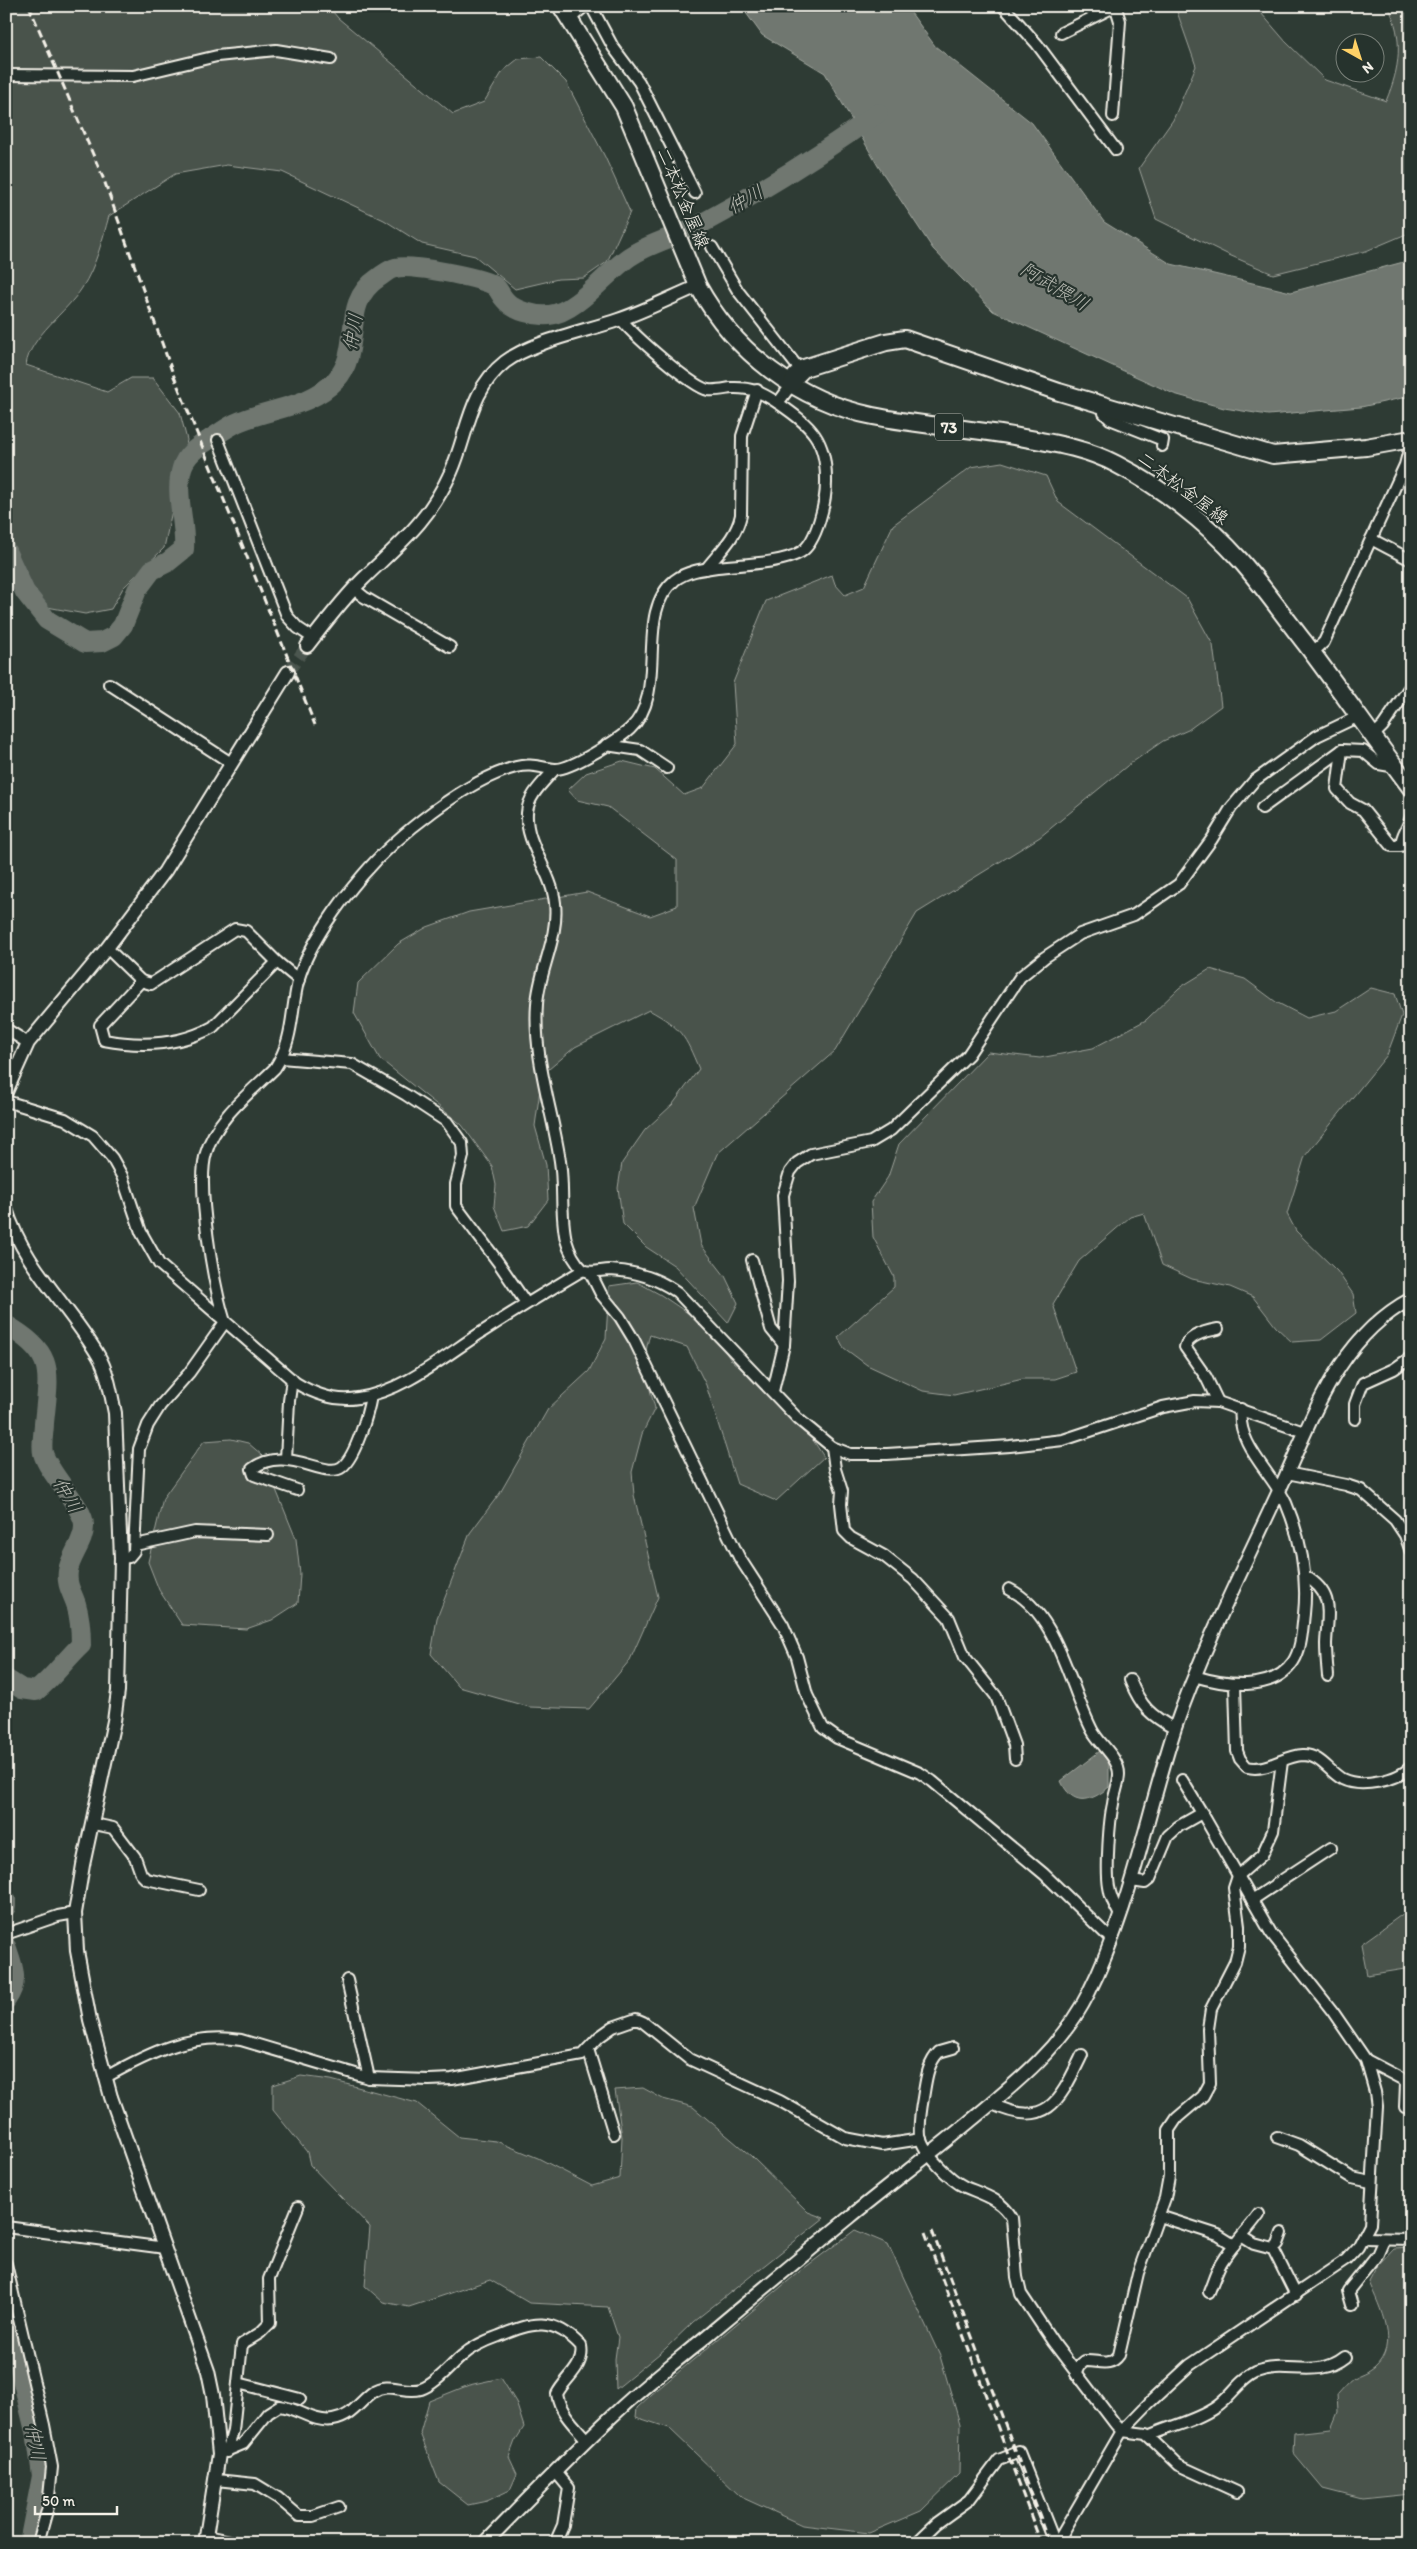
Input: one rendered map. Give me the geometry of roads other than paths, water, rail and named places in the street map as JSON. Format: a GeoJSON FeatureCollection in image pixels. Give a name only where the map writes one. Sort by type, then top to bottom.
{"type":"FeatureCollection","features":[{"type":"Feature","properties":{"kind":"main road","name":"二本松金屋線"},"geometry":{"type":"LineString","coordinates":[[566,12],[624,107],[698,286],[724,326],[770,371],[792,384],[843,408],[873,416],[938,427],[976,429],[1066,445],[1116,464],[1168,497],[1224,543],[1257,580],[1411,788]]}},
{"type":"Feature","properties":{"kind":"main road"},"geometry":{"type":"LineString","coordinates":[[792,384],[800,370],[886,342],[906,339],[946,351],[1007,375],[1273,455],[1411,441]]}},
{"type":"Feature","properties":{"kind":"street"},"geometry":{"type":"LineString","coordinates":[[566,12],[585,6]]}},
{"type":"Feature","properties":{"kind":"street"},"geometry":{"type":"LineString","coordinates":[[591,6],[613,47],[639,82],[695,193]]}},
{"type":"Feature","properties":{"kind":"street"},"geometry":{"type":"LineString","coordinates":[[1003,6],[1036,44],[1116,150]]}},
{"type":"Feature","properties":{"kind":"street"},"geometry":{"type":"LineString","coordinates":[[1061,33],[1116,7],[1120,21],[1114,116]]}},
{"type":"Feature","properties":{"kind":"street"},"geometry":{"type":"LineString","coordinates":[[6,75],[86,74],[133,76],[217,56],[276,50],[331,59]]}},
{"type":"Feature","properties":{"kind":"street"},"geometry":{"type":"LineString","coordinates":[[712,247],[738,291],[800,370]]}},
{"type":"Feature","properties":{"kind":"street"},"geometry":{"type":"LineString","coordinates":[[218,440],[287,616],[310,642],[354,589],[414,532],[440,495],[457,458],[476,399],[496,370],[507,361],[530,349],[620,319],[698,286]]}},
{"type":"Feature","properties":{"kind":"street"},"geometry":{"type":"LineString","coordinates":[[225,1322],[216,1291],[205,1207],[206,1154],[224,1121],[275,1068],[281,1058],[288,1043],[298,980],[313,945],[350,892],[363,875],[411,830],[447,802],[496,773],[529,764],[555,769],[572,765],[630,729],[644,708],[651,683],[655,617],[666,590],[681,576],[706,569],[790,556],[804,549],[813,537],[826,488],[825,459],[812,429],[778,403],[757,390],[746,387],[706,389],[691,380],[639,339],[620,319]]}},
{"type":"Feature","properties":{"kind":"street"},"geometry":{"type":"LineString","coordinates":[[778,403],[792,384]]}},
{"type":"Feature","properties":{"kind":"street"},"geometry":{"type":"LineString","coordinates":[[706,569],[734,537],[738,528],[741,515],[742,436],[757,390]]}},
{"type":"Feature","properties":{"kind":"street"},"geometry":{"type":"LineString","coordinates":[[1104,405],[1104,413],[1110,420],[1163,440],[1162,446]]}},
{"type":"Feature","properties":{"kind":"street"},"geometry":{"type":"LineString","coordinates":[[1312,653],[1324,642],[1405,465],[1411,441]]}},
{"type":"Feature","properties":{"kind":"street"},"geometry":{"type":"LineString","coordinates":[[1371,539],[1411,560]]}},
{"type":"Feature","properties":{"kind":"street"},"geometry":{"type":"LineString","coordinates":[[354,589],[364,597],[450,647]]}},
{"type":"Feature","properties":{"kind":"street"},"geometry":{"type":"LineString","coordinates":[[6,1092],[28,1043],[107,948],[170,863],[288,672]]}},
{"type":"Feature","properties":{"kind":"street"},"geometry":{"type":"LineString","coordinates":[[109,684],[231,764]]}},
{"type":"Feature","properties":{"kind":"street"},"geometry":{"type":"LineString","coordinates":[[1373,736],[1383,726],[1411,685]]}},
{"type":"Feature","properties":{"kind":"street"},"geometry":{"type":"LineString","coordinates":[[773,1391],[784,1345],[788,1281],[783,1195],[790,1172],[797,1163],[811,1154],[871,1142],[891,1130],[968,1054],[1020,977],[1080,934],[1134,915],[1179,884],[1212,839],[1231,808],[1254,781],[1317,736],[1359,716]]}},
{"type":"Feature","properties":{"kind":"street"},"geometry":{"type":"LineString","coordinates":[[606,744],[640,750],[667,768]]}},
{"type":"Feature","properties":{"kind":"street"},"geometry":{"type":"LineString","coordinates":[[1262,808],[1342,750],[1363,751],[1379,764],[1396,768]]}},
{"type":"Feature","properties":{"kind":"street"},"geometry":{"type":"LineString","coordinates":[[1342,750],[1337,789],[1350,803],[1363,810],[1392,846],[1401,846],[1401,835],[1409,826],[1411,817]]}},
{"type":"Feature","properties":{"kind":"street"},"geometry":{"type":"LineString","coordinates":[[555,769],[534,794],[527,810],[528,826],[550,882],[556,904],[552,936],[537,1002],[537,1039],[560,1163],[566,1240],[574,1258],[620,1317],[634,1340],[739,1557],[783,1625],[797,1657],[807,1695],[823,1728],[837,1738],[932,1780],[1044,1874],[1112,1940]]}},
{"type":"Feature","properties":{"kind":"street"},"geometry":{"type":"LineString","coordinates":[[107,948],[141,981],[151,984],[235,929],[246,931],[298,980]]}},
{"type":"Feature","properties":{"kind":"street"},"geometry":{"type":"LineString","coordinates":[[141,981],[100,1025],[104,1040],[124,1044],[151,1044],[186,1039],[203,1032],[213,1026],[277,962]]}},
{"type":"Feature","properties":{"kind":"street"},"geometry":{"type":"LineString","coordinates":[[6,1029],[28,1043]]}},
{"type":"Feature","properties":{"kind":"street"},"geometry":{"type":"LineString","coordinates":[[281,1058],[352,1064],[406,1095],[447,1122],[462,1142],[463,1156],[456,1184],[456,1206],[526,1303]]}},
{"type":"Feature","properties":{"kind":"street"},"geometry":{"type":"LineString","coordinates":[[6,1101],[65,1119],[93,1136],[112,1158],[122,1176],[141,1232],[159,1264],[292,1379],[311,1392],[330,1397],[356,1399],[398,1387],[526,1303],[586,1271],[609,1270],[640,1274],[669,1286],[686,1300],[798,1419],[832,1447],[841,1452],[861,1455],[1010,1446],[1062,1440],[1177,1404],[1195,1401],[1218,1402],[1304,1432]]}},
{"type":"Feature","properties":{"kind":"street"},"geometry":{"type":"LineString","coordinates":[[6,1210],[28,1258],[99,1356],[107,1378],[115,1414],[121,1558],[118,1692],[94,1824],[83,1865],[75,1913],[82,1982],[90,2020],[122,2130],[208,2370],[223,2453]]}},
{"type":"Feature","properties":{"kind":"street"},"geometry":{"type":"LineString","coordinates":[[752,1260],[771,1330],[784,1345]]}},
{"type":"Feature","properties":{"kind":"street"},"geometry":{"type":"LineString","coordinates":[[485,2543],[587,2440],[671,2366],[850,2217],[992,2104],[1058,2041],[1082,2006],[1112,1940],[1131,1882],[1175,1729],[1194,1676],[1214,1628],[1280,1491],[1304,1432],[1322,1396],[1357,1340],[1372,1325],[1409,1300],[1411,1318]]}},
{"type":"Feature","properties":{"kind":"street"},"geometry":{"type":"LineString","coordinates":[[121,1558],[132,1554],[134,1545],[139,1449],[142,1441],[160,1406],[189,1373],[225,1322]]}},
{"type":"Feature","properties":{"kind":"street"},"geometry":{"type":"LineString","coordinates":[[1218,1329],[1201,1333],[1190,1340],[1185,1347],[1206,1378],[1218,1402]]}},
{"type":"Feature","properties":{"kind":"street"},"geometry":{"type":"LineString","coordinates":[[1355,1419],[1355,1404],[1362,1383],[1394,1368],[1411,1357]]}},
{"type":"Feature","properties":{"kind":"street"},"geometry":{"type":"LineString","coordinates":[[286,1459],[288,1401],[292,1379]]}},
{"type":"Feature","properties":{"kind":"street"},"geometry":{"type":"LineString","coordinates":[[297,1490],[254,1475],[252,1469],[256,1466],[286,1459],[332,1470],[342,1467],[353,1449],[368,1411],[371,1396]]}},
{"type":"Feature","properties":{"kind":"street"},"geometry":{"type":"LineString","coordinates":[[1194,1676],[1234,1686],[1256,1683],[1272,1678],[1292,1664],[1302,1636],[1305,1576],[1304,1563],[1294,1525],[1280,1491],[1242,1432],[1241,1409]]}},
{"type":"Feature","properties":{"kind":"street"},"geometry":{"type":"LineString","coordinates":[[832,1447],[835,1469],[842,1491],[842,1522],[844,1531],[851,1538],[884,1556],[913,1579],[949,1618],[965,1657],[996,1696],[1014,1745],[1015,1759]]}},
{"type":"Feature","properties":{"kind":"street"},"geometry":{"type":"LineString","coordinates":[[1287,1473],[1346,1484],[1360,1490],[1395,1520],[1405,1534],[1411,1552]]}},
{"type":"Feature","properties":{"kind":"street"},"geometry":{"type":"LineString","coordinates":[[134,1545],[195,1532],[268,1535]]}},
{"type":"Feature","properties":{"kind":"street"},"geometry":{"type":"LineString","coordinates":[[1305,1576],[1320,1586],[1329,1607],[1326,1645],[1328,1676]]}},
{"type":"Feature","properties":{"kind":"street"},"geometry":{"type":"LineString","coordinates":[[1009,1589],[1035,1610],[1048,1630],[1062,1657],[1092,1730],[1118,1765],[1119,1774],[1111,1816],[1108,1886],[1120,1914]]}},
{"type":"Feature","properties":{"kind":"street"},"geometry":{"type":"LineString","coordinates":[[1130,1680],[1137,1698],[1149,1714],[1175,1729]]}},
{"type":"Feature","properties":{"kind":"street"},"geometry":{"type":"LineString","coordinates":[[1234,1686],[1237,1751],[1240,1759],[1247,1767],[1253,1768],[1301,1755],[1314,1757],[1343,1779],[1367,1783],[1397,1777],[1411,1766]]}},
{"type":"Feature","properties":{"kind":"street"},"geometry":{"type":"LineString","coordinates":[[1076,2374],[1080,2365],[1085,2361],[1109,2363],[1119,2355],[1146,2244],[1159,2216],[1169,2176],[1169,2130],[1177,2118],[1203,2096],[1210,2083],[1208,2029],[1211,2009],[1235,1962],[1239,1946],[1239,1926],[1234,1888],[1238,1876],[1262,1855],[1273,1830],[1282,1761]]}},
{"type":"Feature","properties":{"kind":"street"},"geometry":{"type":"LineString","coordinates":[[1056,2543],[1122,2431],[1190,2365],[1346,2260],[1364,2238],[1370,2224],[1376,2107],[1375,2092],[1366,2060],[1333,2012],[1271,1933],[1182,1780]]}},
{"type":"Feature","properties":{"kind":"street"},"geometry":{"type":"LineString","coordinates":[[1131,1882],[1145,1882],[1150,1879],[1155,1872],[1168,1836],[1183,1822],[1202,1813]]}},
{"type":"Feature","properties":{"kind":"street"},"geometry":{"type":"LineString","coordinates":[[94,1824],[113,1828],[135,1857],[140,1874],[146,1879],[199,1890]]}},
{"type":"Feature","properties":{"kind":"street"},"geometry":{"type":"LineString","coordinates":[[1252,1900],[1331,1848]]}},
{"type":"Feature","properties":{"kind":"street"},"geometry":{"type":"LineString","coordinates":[[6,1934],[58,1916],[75,1913]]}},
{"type":"Feature","properties":{"kind":"street"},"geometry":{"type":"LineString","coordinates":[[347,1980],[369,2078]]}},
{"type":"Feature","properties":{"kind":"street"},"geometry":{"type":"LineString","coordinates":[[106,2076],[144,2056],[180,2043],[220,2036],[241,2040],[369,2078],[452,2079],[578,2056],[613,2027],[636,2019],[643,2022],[689,2059],[780,2102],[845,2138],[882,2145],[921,2140]]}},
{"type":"Feature","properties":{"kind":"street"},"geometry":{"type":"LineString","coordinates":[[953,2048],[939,2052],[929,2067],[922,2101],[921,2140],[945,2174],[955,2181],[986,2195],[1007,2210],[1012,2218],[1017,2277],[1022,2294],[1076,2374],[1122,2431],[1140,2432],[1148,2436],[1178,2464],[1237,2492]]}},
{"type":"Feature","properties":{"kind":"street"},"geometry":{"type":"LineString","coordinates":[[588,2049],[614,2134]]}},
{"type":"Feature","properties":{"kind":"street"},"geometry":{"type":"LineString","coordinates":[[992,2104],[1009,2112],[1039,2113],[1049,2109],[1065,2089],[1082,2055]]}},
{"type":"Feature","properties":{"kind":"street"},"geometry":{"type":"LineString","coordinates":[[1366,2060],[1402,2080],[1406,2086],[1406,2107],[1411,2102]]}},
{"type":"Feature","properties":{"kind":"street"},"geometry":{"type":"LineString","coordinates":[[1277,2137],[1299,2145],[1352,2178],[1371,2182]]}},
{"type":"Feature","properties":{"kind":"street"},"geometry":{"type":"LineString","coordinates":[[241,2543],[206,2540],[216,2480],[223,2453],[234,2431],[242,2344],[260,2333],[270,2323],[269,2279],[298,2207]]}},
{"type":"Feature","properties":{"kind":"street"},"geometry":{"type":"LineString","coordinates":[[1208,2292],[1220,2265],[1260,2214]]}},
{"type":"Feature","properties":{"kind":"street"},"geometry":{"type":"LineString","coordinates":[[1159,2216],[1218,2236],[1234,2245]]}},
{"type":"Feature","properties":{"kind":"street"},"geometry":{"type":"LineString","coordinates":[[6,2227],[164,2248]]}},
{"type":"Feature","properties":{"kind":"street"},"geometry":{"type":"LineString","coordinates":[[1273,2249],[1278,2244],[1282,2233]]}},
{"type":"Feature","properties":{"kind":"street"},"geometry":{"type":"LineString","coordinates":[[1243,2237],[1254,2244],[1273,2249],[1296,2295]]}},
{"type":"Feature","properties":{"kind":"street"},"geometry":{"type":"LineString","coordinates":[[1364,2238],[1411,2240]]}},
{"type":"Feature","properties":{"kind":"street"},"geometry":{"type":"LineString","coordinates":[[1352,2305],[1348,2291],[1377,2255],[1384,2239]]}},
{"type":"Feature","properties":{"kind":"street"},"geometry":{"type":"LineString","coordinates":[[6,2264],[52,2467],[48,2507],[38,2543]]}},
{"type":"Feature","properties":{"kind":"street"},"geometry":{"type":"LineString","coordinates":[[223,2453],[242,2444],[268,2413],[279,2406],[295,2410],[311,2418],[334,2420],[356,2410],[372,2392],[383,2388],[394,2386],[420,2390],[476,2346],[529,2323],[558,2328],[581,2346],[582,2352],[578,2366],[557,2394],[559,2404],[587,2440]]}},
{"type":"Feature","properties":{"kind":"street"},"geometry":{"type":"LineString","coordinates":[[1148,2436],[1215,2408],[1257,2372],[1277,2369],[1322,2369],[1333,2366],[1345,2357]]}},
{"type":"Feature","properties":{"kind":"street"},"geometry":{"type":"LineString","coordinates":[[238,2383],[300,2399]]}},
{"type":"Feature","properties":{"kind":"street"},"geometry":{"type":"LineString","coordinates":[[916,2543],[937,2523],[969,2500],[999,2460],[1019,2452],[1056,2543]]}},
{"type":"Feature","properties":{"kind":"street"},"geometry":{"type":"LineString","coordinates":[[555,2471],[568,2488],[563,2525],[555,2543]]}},
{"type":"Feature","properties":{"kind":"street"},"geometry":{"type":"LineString","coordinates":[[216,2480],[255,2484],[278,2498],[299,2516],[313,2516],[340,2507]]}},
{"type":"Feature","properties":{"kind":"water","name":"阿武隈川"},"geometry":{"type":"Polygon","coordinates":[[[741,6],[906,6],[935,46],[1032,123],[1104,222],[1171,264],[1291,292],[1411,260],[1411,396],[1361,407],[1268,415],[1224,408],[1174,394],[993,311],[933,249],[878,166],[825,73],[762,35],[741,6]]]}},
{"type":"Feature","properties":{"kind":"water"},"geometry":{"type":"Polygon","coordinates":[[[1100,1751],[1109,1763],[1109,1787],[1088,1799],[1076,1798],[1070,1795],[1061,1781],[1100,1751]]]}},
{"type":"Feature","properties":{"kind":"waterway","name":"仲川"},"geometry":{"type":"LineString","coordinates":[[6,551],[25,592],[47,620],[85,643],[102,642],[114,636],[123,625],[137,590],[152,570],[168,562],[184,549],[179,488],[182,468],[189,456],[195,449],[236,423],[301,402],[326,389],[336,380],[344,368],[349,355],[355,314],[359,301],[366,289],[386,272],[403,267],[460,275],[493,285],[509,304],[519,310],[543,315],[559,313],[580,300],[629,257],[646,247],[691,229],[768,186],[813,158],[878,113]]}},
{"type":"Feature","properties":{"kind":"waterway","name":"仲川"},"geometry":{"type":"LineString","coordinates":[[6,1325],[34,1345],[46,1365],[47,1390],[42,1442],[43,1453],[46,1462],[73,1500],[84,1525],[82,1537],[68,1571],[69,1584],[78,1614],[81,1645],[36,1691],[22,1689],[6,1679]]}},
{"type":"Feature","properties":{"kind":"waterway","name":"仲川"},"geometry":{"type":"LineString","coordinates":[[6,1899],[6,1907]]}},
{"type":"Feature","properties":{"kind":"waterway","name":"仲川"},"geometry":{"type":"LineString","coordinates":[[6,1946],[14,1973],[13,1986],[6,2000]]}},
{"type":"Feature","properties":{"kind":"waterway","name":"仲川"},"geometry":{"type":"LineString","coordinates":[[6,2313],[37,2439],[42,2476],[29,2543]]}},
{"type":"Feature","properties":{"kind":"tunnel"},"geometry":{"type":"LineString","coordinates":[[288,672],[307,646]]}},
{"type":"Feature","properties":{"kind":"railway"},"geometry":{"type":"LineString","coordinates":[[29,6],[104,180],[173,374],[315,725]]}},
{"type":"Feature","properties":{"kind":"railway"},"geometry":{"type":"LineString","coordinates":[[932,2231],[1050,2543]]}},
{"type":"Feature","properties":{"kind":"railway"},"geometry":{"type":"LineString","coordinates":[[925,2233],[1041,2543]]}}]}
